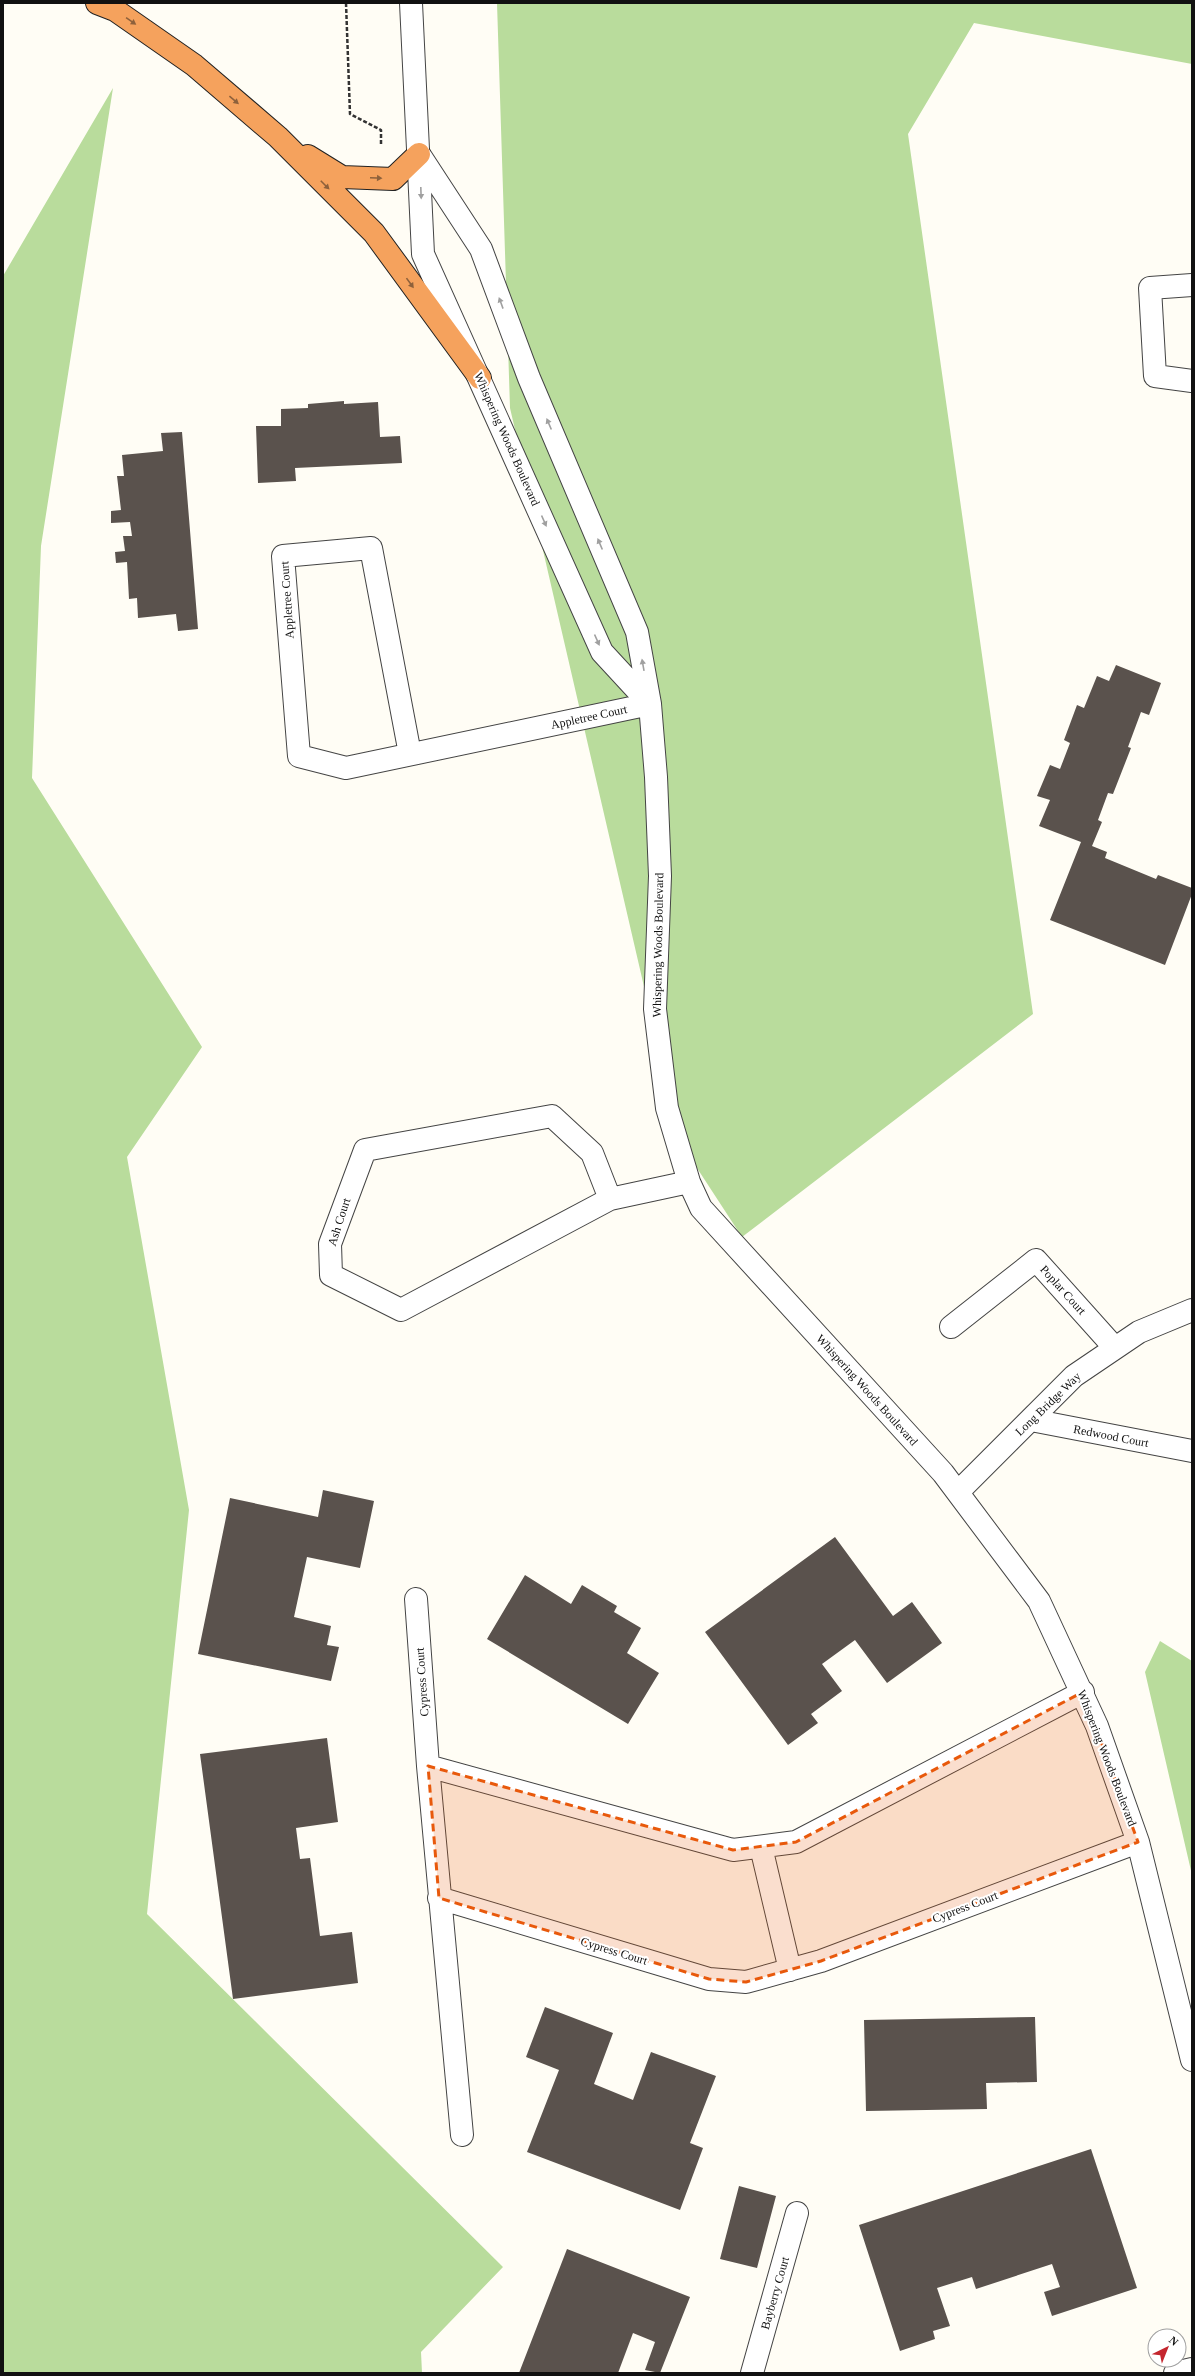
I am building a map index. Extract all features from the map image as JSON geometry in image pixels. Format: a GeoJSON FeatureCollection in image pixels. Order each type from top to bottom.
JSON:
{"type":"FeatureCollection","features":[{"type":"Feature","properties":{"kind":"highway"},"geometry":{"type":"LineString","coordinates":[[96,3],[115,10],[194,65],[278,137],[374,233],[480,378]]}},
{"type":"Feature","properties":{"kind":"highway"},"geometry":{"type":"LineString","coordinates":[[278,137],[342,177],[393,179],[419,154]]}},
{"type":"Feature","properties":{"kind":"street","name":"Whispering Woods Boulevard"},"geometry":{"type":"LineString","coordinates":[[411,3],[423,254],[602,652],[650,704]]}},
{"type":"Feature","properties":{"kind":"street","name":"Whispering Woods Boulevard"},"geometry":{"type":"LineString","coordinates":[[419,154],[481,249],[529,378],[637,632],[650,704],[656,777],[660,876],[655,1009],[667,1108],[689,1182],[701,1208],[958,1492],[1039,1601],[1083,1692],[1138,1842],[1192,2060]]}},
{"type":"Feature","properties":{"kind":"street"},"geometry":{"type":"LineString","coordinates":[[1192,285],[1150,288],[1155,376],[1192,381]]}},
{"type":"Feature","properties":{"kind":"street","name":"Appletree Court"},"geometry":{"type":"LineString","coordinates":[[410,754],[371,548],[283,556],[299,756],[346,768],[650,704]]}},
{"type":"Feature","properties":{"kind":"street","name":"Ash Court"},"geometry":{"type":"LineString","coordinates":[[610,1198],[592,1153],[552,1116],[365,1150],[330,1244],[331,1275],[401,1310],[610,1198],[689,1182]]}},
{"type":"Feature","properties":{"kind":"street","name":"Poplar Court"},"geometry":{"type":"LineString","coordinates":[[951,1327],[1036,1260],[1114,1347]]}},
{"type":"Feature","properties":{"kind":"street","name":"Long Bridge Way"},"geometry":{"type":"LineString","coordinates":[[958,1492],[1074,1376],[1114,1347],[1139,1332],[1192,1310]]}},
{"type":"Feature","properties":{"kind":"street","name":"Redwood Court"},"geometry":{"type":"LineString","coordinates":[[1030,1420],[1192,1451]]}},
{"type":"Feature","properties":{"kind":"street","name":"Cypress Court"},"geometry":{"type":"LineString","coordinates":[[416,1599],[439,1898],[462,2135]]}},
{"type":"Feature","properties":{"kind":"street"},"geometry":{"type":"LineString","coordinates":[[428,1766],[732,1850],[761,1847],[796,1842],[1083,1692]]}},
{"type":"Feature","properties":{"kind":"street","name":"Cypress Court"},"geometry":{"type":"LineString","coordinates":[[439,1898],[709,1979],[746,1982],[821,1961],[1138,1842]]}},
{"type":"Feature","properties":{"kind":"street"},"geometry":{"type":"LineString","coordinates":[[761,1847],[790,1970]]}},
{"type":"Feature","properties":{"kind":"street","name":"Bayberry Court"},"geometry":{"type":"LineString","coordinates":[[752,2373],[797,2214]]}},
{"type":"Feature","properties":{"kind":"street"},"geometry":{"type":"LineString","coordinates":[[1175,2373],[1192,2369]]}},
{"type":"Feature","properties":{"kind":"path"},"geometry":{"type":"LineString","coordinates":[[346,3],[350,114],[381,130],[381,148]]}},
{"type":"Feature","properties":{"kind":"highlighted area"},"geometry":{"type":"Polygon","coordinates":[[[1083,1692],[1138,1842],[821,1961],[746,1982],[709,1979],[439,1898],[428,1766],[733,1850],[796,1842],[1083,1692]]]}},
{"type":"Feature","properties":{"kind":"green space"},"geometry":{"type":"Polygon","coordinates":[[[497,3],[1192,3],[1192,64],[974,23],[908,134],[1033,1014],[742,1237],[680,1142],[510,408],[497,3]]]}},
{"type":"Feature","properties":{"kind":"green space"},"geometry":{"type":"Polygon","coordinates":[[[113,88],[41,546],[32,778],[202,1047],[127,1157],[189,1510],[147,1914],[503,2267],[421,2352],[422,2373],[3,2373],[3,276],[113,88]]]}},
{"type":"Feature","properties":{"kind":"green space"},"geometry":{"type":"Polygon","coordinates":[[[1160,1641],[1192,1661],[1192,1875],[1145,1672],[1160,1641]]]}},
{"type":"Feature","properties":{"kind":"building"},"geometry":{"type":"Polygon","coordinates":[[[344,401],[344,404],[378,402],[380,437],[400,436],[402,463],[295,468],[296,481],[258,483],[256,426],[281,426],[281,409],[308,408],[308,404],[344,401]]]}},
{"type":"Feature","properties":{"kind":"building"},"geometry":{"type":"Polygon","coordinates":[[[182,432],[198,629],[178,631],[176,614],[138,618],[137,598],[129,599],[127,562],[116,563],[115,552],[125,551],[123,536],[132,536],[130,522],[111,523],[111,511],[121,510],[117,476],[124,476],[122,455],[163,451],[161,433],[182,432]]]}},
{"type":"Feature","properties":{"kind":"building"},"geometry":{"type":"Polygon","coordinates":[[[1116,665],[1161,683],[1149,715],[1141,712],[1128,747],[1131,748],[1113,794],[1108,793],[1098,820],[1102,822],[1092,846],[1107,852],[1105,858],[1156,879],[1158,875],[1192,888],[1192,894],[1165,965],[1050,920],[1081,842],[1039,826],[1050,800],[1037,796],[1050,765],[1060,769],[1070,743],[1064,740],[1077,705],[1084,708],[1097,676],[1109,681],[1116,665]]]}},
{"type":"Feature","properties":{"kind":"building"},"geometry":{"type":"Polygon","coordinates":[[[323,1490],[374,1501],[360,1568],[307,1557],[294,1617],[331,1626],[327,1645],[339,1647],[331,1681],[198,1654],[230,1498],[318,1517],[323,1490]]]}},
{"type":"Feature","properties":{"kind":"building"},"geometry":{"type":"Polygon","coordinates":[[[835,1537],[893,1616],[912,1602],[942,1643],[887,1683],[855,1640],[822,1664],[842,1691],[811,1714],[818,1723],[788,1745],[705,1632],[835,1537]]]}},
{"type":"Feature","properties":{"kind":"building"},"geometry":{"type":"Polygon","coordinates":[[[525,1575],[571,1604],[582,1585],[617,1606],[614,1612],[641,1628],[627,1653],[659,1673],[628,1724],[487,1639],[525,1575]]]}},
{"type":"Feature","properties":{"kind":"building"},"geometry":{"type":"Polygon","coordinates":[[[327,1738],[338,1822],[296,1828],[300,1859],[310,1858],[320,1936],[352,1932],[358,1983],[233,1999],[200,1754],[327,1738]]]}},
{"type":"Feature","properties":{"kind":"building"},"geometry":{"type":"Polygon","coordinates":[[[545,2007],[613,2033],[594,2084],[633,2100],[651,2052],[716,2076],[690,2143],[703,2148],[680,2210],[527,2152],[559,2070],[526,2057],[545,2007]]]}},
{"type":"Feature","properties":{"kind":"building"},"geometry":{"type":"Polygon","coordinates":[[[1035,2017],[1037,2082],[986,2083],[987,2109],[866,2111],[864,2020],[1035,2017]]]}},
{"type":"Feature","properties":{"kind":"building"},"geometry":{"type":"Polygon","coordinates":[[[1091,2149],[1137,2288],[1052,2316],[1044,2292],[1060,2287],[1052,2264],[976,2289],[972,2277],[937,2288],[950,2326],[933,2331],[935,2339],[900,2351],[859,2225],[1091,2149]]]}},
{"type":"Feature","properties":{"kind":"building"},"geometry":{"type":"Polygon","coordinates":[[[739,2186],[776,2196],[757,2268],[720,2259],[739,2186]]]}},
{"type":"Feature","properties":{"kind":"building"},"geometry":{"type":"Polygon","coordinates":[[[567,2249],[690,2297],[660,2373],[645,2370],[655,2342],[633,2333],[618,2373],[519,2373],[567,2249]]]}}]}
